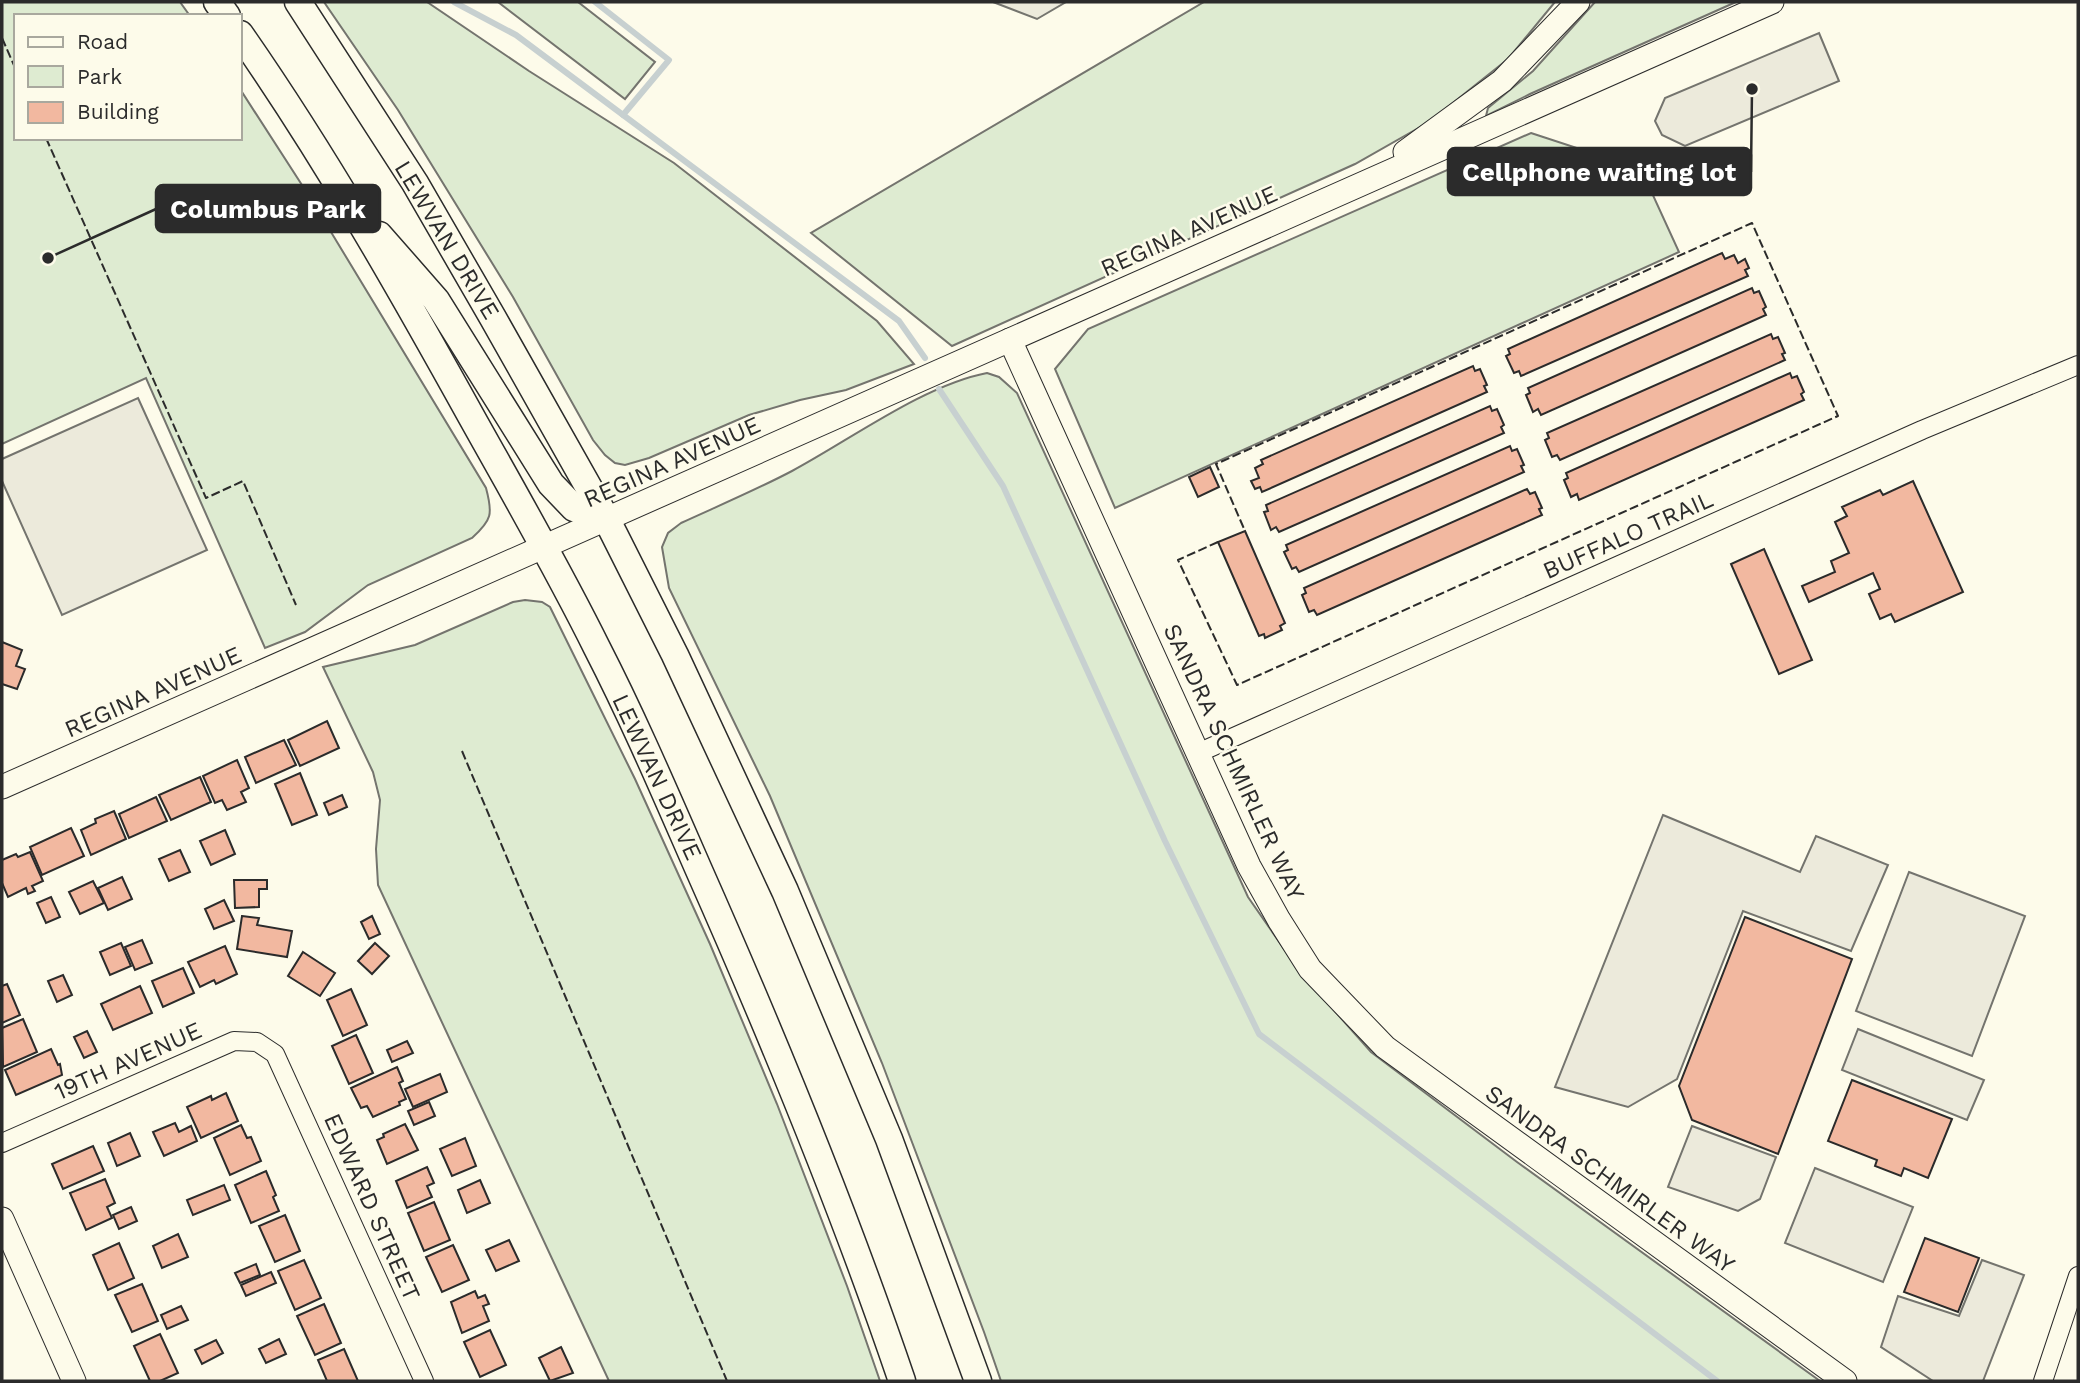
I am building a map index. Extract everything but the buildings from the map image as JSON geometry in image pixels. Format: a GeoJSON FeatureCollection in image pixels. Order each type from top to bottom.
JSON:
{"type":"FeatureCollection","features":[{"type":"Feature","properties":{"kind":"main road","name":"LEWVAN DRIVE"},"geometry":{"type":"LineString","coordinates":[[298,2],[415,183],[607,520],[675,655],[785,891],[889,1139],[978,1381]]}},
{"type":"Feature","properties":{"kind":"main road","name":"LEWVAN DRIVE"},"geometry":{"type":"LineString","coordinates":[[242,37],[349,203],[437,354],[598,649],[756,997],[823,1163],[902,1381]]}},
{"type":"Feature","properties":{"kind":"main road","name":"LEWVAN DRIVE"},"geometry":{"type":"LineString","coordinates":[[349,203],[403,260],[436,300],[551,484],[573,508],[607,520]]}},
{"type":"Feature","properties":{"kind":"street","name":"REGINA AVENUE"},"geometry":{"type":"LineString","coordinates":[[1362,182],[1502,81],[1578,2]]}},
{"type":"Feature","properties":{"kind":"street","name":"REGINA AVENUE"},"geometry":{"type":"LineString","coordinates":[[2,787],[1772,2]]}},
{"type":"Feature","properties":{"kind":"street","name":"SANDRA SCHMIRLER WAY"},"geometry":{"type":"LineString","coordinates":[[1010,340],[1249,866],[1310,969],[1385,1047],[1845,1381]]}},
{"type":"Feature","properties":{"kind":"street","name":"BUFFALO TRAIL"},"geometry":{"type":"LineString","coordinates":[[1198,752],[1922,430],[2078,365]]}},
{"type":"Feature","properties":{"kind":"street","name":"19TH AVENUE"},"geometry":{"type":"LineString","coordinates":[[2,1143],[234,1041],[257,1042],[275,1054]]}},
{"type":"Feature","properties":{"kind":"street","name":"EDWARD STREET"},"geometry":{"type":"LineString","coordinates":[[275,1054],[424,1381]]}},
{"type":"Feature","properties":{"kind":"street"},"geometry":{"type":"LineString","coordinates":[[2,1219],[74,1381]]}},
{"type":"Feature","properties":{"kind":"street"},"geometry":{"type":"LineString","coordinates":[[2043,1381],[2078,1276]]}},
{"type":"Feature","properties":{"kind":"green space"},"geometry":{"type":"Polygon","coordinates":[[[2,2],[180,2],[189,14],[14,14],[14,140],[242,140],[242,92],[311,199],[486,488],[490,510],[484,526],[472,538],[368,585],[305,632],[265,648],[146,378],[2,444],[2,2]]]}},
{"type":"Feature","properties":{"kind":"green space"},"geometry":{"type":"Polygon","coordinates":[[[324,2],[427,2],[529,71],[674,163],[877,321],[914,364],[846,390],[749,415],[649,458],[625,465],[615,463],[593,440],[513,297],[398,110],[324,2]]]}},
{"type":"Feature","properties":{"kind":"green space"},"geometry":{"type":"Polygon","coordinates":[[[498,2],[578,2],[655,62],[625,99],[498,2]]]}},
{"type":"Feature","properties":{"kind":"green space"},"geometry":{"type":"Polygon","coordinates":[[[1204,2],[1555,2],[1508,59],[1429,122],[1355,164],[952,346],[811,233],[1204,2]]]}},
{"type":"Feature","properties":{"kind":"green space"},"geometry":{"type":"Polygon","coordinates":[[[1595,2],[1736,2],[1486,116],[1488,108],[1533,71],[1595,2]]]}},
{"type":"Feature","properties":{"kind":"green space"},"geometry":{"type":"Polygon","coordinates":[[[1531,133],[1641,169],[1679,252],[1115,508],[1055,369],[1088,329],[1531,133]]]}},
{"type":"Feature","properties":{"kind":"green space"},"geometry":{"type":"Polygon","coordinates":[[[987,373],[999,377],[1017,393],[1248,897],[1300,972],[1371,1052],[1517,1162],[1820,1381],[1001,1381],[882,1063],[770,796],[669,588],[662,547],[668,533],[681,523],[792,471],[913,401],[963,379],[987,373]]]}},
{"type":"Feature","properties":{"kind":"green space"},"geometry":{"type":"Polygon","coordinates":[[[513,602],[542,602],[550,607],[635,779],[710,944],[777,1104],[847,1286],[880,1381],[609,1381],[378,885],[376,849],[380,800],[373,772],[323,667],[415,645],[513,602]]]}},
{"type":"Feature","properties":{"kind":"shaded area"},"geometry":{"type":"Polygon","coordinates":[[[993,2],[1066,2],[1037,19],[993,2]]]}},
{"type":"Feature","properties":{"kind":"shaded area"},"geometry":{"type":"Polygon","coordinates":[[[1819,33],[1839,81],[1685,146],[1662,135],[1655,121],[1665,98],[1819,33]]]}},
{"type":"Feature","properties":{"kind":"shaded area"},"geometry":{"type":"Polygon","coordinates":[[[138,398],[207,550],[62,615],[2,481],[2,459],[138,398]]]}},
{"type":"Feature","properties":{"kind":"shaded area"},"geometry":{"type":"Polygon","coordinates":[[[1663,815],[1800,872],[1816,836],[1888,865],[1851,951],[1743,911],[1677,1079],[1628,1107],[1555,1087],[1663,815]]]}},
{"type":"Feature","properties":{"kind":"shaded area"},"geometry":{"type":"Polygon","coordinates":[[[1909,872],[2025,916],[1972,1056],[1856,1011],[1909,872]]]}},
{"type":"Feature","properties":{"kind":"shaded area"},"geometry":{"type":"Polygon","coordinates":[[[1858,1029],[1984,1080],[1967,1120],[1842,1070],[1858,1029]]]}},
{"type":"Feature","properties":{"kind":"shaded area"},"geometry":{"type":"Polygon","coordinates":[[[1692,1126],[1776,1157],[1760,1199],[1738,1211],[1668,1187],[1692,1126]]]}},
{"type":"Feature","properties":{"kind":"shaded area"},"geometry":{"type":"Polygon","coordinates":[[[1815,1168],[1913,1207],[1883,1282],[1785,1243],[1815,1168]]]}},
{"type":"Feature","properties":{"kind":"shaded area"},"geometry":{"type":"Polygon","coordinates":[[[1982,1260],[2024,1275],[1983,1381],[1933,1381],[1881,1347],[1898,1296],[1959,1316],[1982,1260]]]}},
{"type":"Feature","properties":{"kind":"waterway"},"geometry":{"type":"LineString","coordinates":[[454,2],[516,35],[899,321],[925,358]]}},
{"type":"Feature","properties":{"kind":"waterway"},"geometry":{"type":"LineString","coordinates":[[595,2],[669,60],[623,115]]}},
{"type":"Feature","properties":{"kind":"waterway"},"geometry":{"type":"LineString","coordinates":[[939,389],[1003,486],[1165,841],[1259,1034],[1717,1381]]}},
{"type":"Feature","properties":{"kind":"fence"},"geometry":{"type":"LineString","coordinates":[[2,38],[14,65]]}},
{"type":"Feature","properties":{"kind":"fence"},"geometry":{"type":"LineString","coordinates":[[47,140],[206,498],[243,481],[296,605]]}},
{"type":"Feature","properties":{"kind":"fence"},"geometry":{"type":"LineString","coordinates":[[1218,542],[1178,560],[1237,685],[1838,416],[1752,223],[1216,464],[1245,531]]}},
{"type":"Feature","properties":{"kind":"fence"},"geometry":{"type":"LineString","coordinates":[[462,751],[727,1381]]}},
{"type":"Feature","properties":{"kind":"place","name":"Cellphone waiting lot"},"geometry":{"type":"Point","coordinates":[1752,89]}},
{"type":"Feature","properties":{"kind":"place","name":"Columbus Park"},"geometry":{"type":"Point","coordinates":[48,258]}}]}
